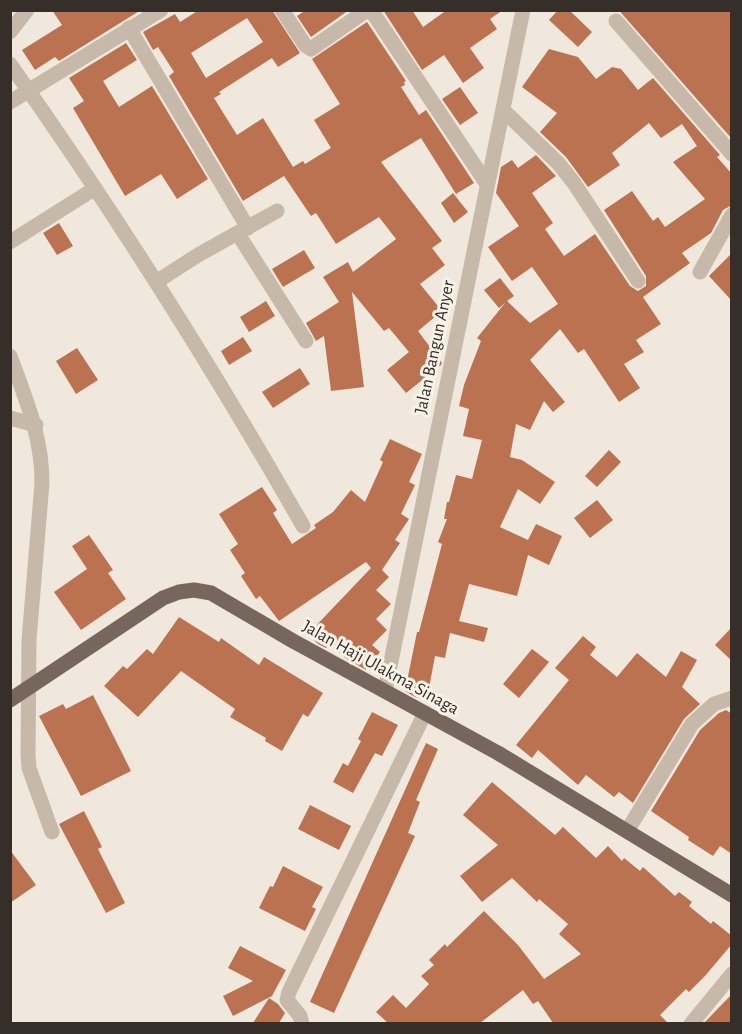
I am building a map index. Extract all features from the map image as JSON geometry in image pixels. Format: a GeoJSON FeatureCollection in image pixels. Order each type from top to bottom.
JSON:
{"type":"FeatureCollection","features":[{"type":"Feature","properties":{"kind":"main road","name":"Jalan Haji Ulakma Sinaga"},"geometry":{"type":"LineString","coordinates":[[10,700],[163,598],[179,592],[194,590],[211,593],[293,641],[498,753],[732,895]]}},
{"type":"Feature","properties":{"kind":"street"},"geometry":{"type":"LineString","coordinates":[[10,32],[27,10]]}},
{"type":"Feature","properties":{"kind":"street"},"geometry":{"type":"LineString","coordinates":[[10,102],[161,10]]}},
{"type":"Feature","properties":{"kind":"street"},"geometry":{"type":"LineString","coordinates":[[282,10],[310,49],[315,48],[369,10],[487,184]]}},
{"type":"Feature","properties":{"kind":"street","name":"Jalan Bangun Anyer"},"geometry":{"type":"LineString","coordinates":[[385,691],[523,10]]}},
{"type":"Feature","properties":{"kind":"street"},"geometry":{"type":"LineString","coordinates":[[616,21],[732,154]]}},
{"type":"Feature","properties":{"kind":"street"},"geometry":{"type":"LineString","coordinates":[[129,28],[306,340]]}},
{"type":"Feature","properties":{"kind":"street"},"geometry":{"type":"LineString","coordinates":[[10,64],[156,282],[236,408],[303,526]]}},
{"type":"Feature","properties":{"kind":"street"},"geometry":{"type":"LineString","coordinates":[[504,111],[558,163],[574,183],[638,281]]}},
{"type":"Feature","properties":{"kind":"street"},"geometry":{"type":"LineString","coordinates":[[10,242],[94,189]]}},
{"type":"Feature","properties":{"kind":"street"},"geometry":{"type":"LineString","coordinates":[[156,282],[198,255],[277,211]]}},
{"type":"Feature","properties":{"kind":"street"},"geometry":{"type":"LineString","coordinates":[[700,272],[732,215]]}},
{"type":"Feature","properties":{"kind":"street"},"geometry":{"type":"LineString","coordinates":[[10,356],[36,425],[42,460],[29,640],[27,689],[29,768],[52,832]]}},
{"type":"Feature","properties":{"kind":"street"},"geometry":{"type":"LineString","coordinates":[[10,418],[36,425]]}},
{"type":"Feature","properties":{"kind":"street"},"geometry":{"type":"LineString","coordinates":[[627,831],[692,724],[714,704],[732,698]]}},
{"type":"Feature","properties":{"kind":"street"},"geometry":{"type":"LineString","coordinates":[[302,1023],[300,1016],[287,1000],[289,992],[425,713]]}},
{"type":"Feature","properties":{"kind":"street"},"geometry":{"type":"LineString","coordinates":[[691,1023],[732,974]]}},
{"type":"Feature","properties":{"kind":"building"},"geometry":{"type":"Polygon","coordinates":[[[52,10],[141,10],[59,61],[55,57],[35,70],[22,50],[62,25],[52,10]]]}},
{"type":"Feature","properties":{"kind":"building"},"geometry":{"type":"Polygon","coordinates":[[[199,10],[272,10],[300,53],[278,67],[272,58],[219,92],[221,94],[214,98],[237,135],[263,118],[293,167],[303,161],[305,164],[331,148],[314,120],[340,104],[312,59],[367,22],[406,81],[401,87],[419,115],[426,110],[474,183],[456,194],[421,138],[381,162],[442,241],[432,248],[445,265],[420,284],[442,311],[418,331],[442,363],[406,393],[387,370],[409,352],[389,328],[384,331],[352,292],[364,387],[331,391],[324,336],[316,341],[306,323],[339,302],[323,277],[348,262],[353,272],[396,239],[379,217],[336,244],[316,213],[311,216],[284,176],[243,201],[169,76],[174,72],[158,47],[153,50],[143,32],[175,14],[180,22],[199,10]],[[247,18],[191,53],[206,78],[263,42],[247,18]]]}},
{"type":"Feature","properties":{"kind":"building"},"geometry":{"type":"Polygon","coordinates":[[[306,10],[349,10],[311,37],[297,16],[306,10]]]}},
{"type":"Feature","properties":{"kind":"building"},"geometry":{"type":"Polygon","coordinates":[[[383,10],[412,10],[423,27],[447,10],[503,10],[490,19],[497,29],[470,48],[484,68],[463,83],[444,55],[422,70],[383,10]]]}},
{"type":"Feature","properties":{"kind":"building"},"geometry":{"type":"Polygon","coordinates":[[[558,10],[569,10],[592,32],[578,47],[549,20],[558,10]]]}},
{"type":"Feature","properties":{"kind":"building"},"geometry":{"type":"Polygon","coordinates":[[[619,10],[732,10],[732,139],[623,15],[619,10]]]}},
{"type":"Feature","properties":{"kind":"building"},"geometry":{"type":"Polygon","coordinates":[[[126,43],[137,60],[103,81],[119,107],[152,86],[208,179],[177,199],[161,174],[125,196],[73,108],[84,101],[69,78],[126,43]]]}},
{"type":"Feature","properties":{"kind":"building"},"geometry":{"type":"Polygon","coordinates":[[[549,49],[578,57],[596,79],[612,67],[621,69],[638,90],[653,78],[720,155],[717,157],[732,174],[732,205],[723,210],[711,233],[682,253],[690,263],[643,297],[661,324],[636,340],[644,352],[624,364],[640,388],[619,402],[584,349],[578,353],[560,329],[530,360],[565,402],[553,412],[544,401],[530,430],[516,424],[510,457],[522,460],[555,482],[540,504],[518,489],[500,527],[528,540],[536,524],[562,536],[549,565],[528,555],[517,596],[469,584],[459,621],[488,628],[484,642],[450,633],[445,658],[435,656],[427,699],[415,697],[405,691],[417,632],[419,632],[442,544],[438,542],[447,519],[444,519],[447,502],[449,502],[456,475],[472,479],[482,440],[463,436],[469,409],[459,406],[464,385],[481,341],[477,338],[505,303],[499,308],[484,290],[500,278],[514,296],[507,301],[530,323],[558,304],[532,267],[512,281],[488,247],[519,226],[496,193],[501,167],[512,160],[518,168],[536,155],[556,176],[532,193],[553,223],[545,229],[564,256],[595,234],[630,286],[638,291],[646,286],[646,276],[604,210],[632,191],[653,221],[658,217],[665,227],[705,199],[673,162],[697,146],[682,124],[661,138],[649,123],[612,153],[620,165],[588,187],[566,157],[540,132],[557,113],[522,87],[549,49]]]}},
{"type":"Feature","properties":{"kind":"building"},"geometry":{"type":"Polygon","coordinates":[[[460,87],[478,113],[460,125],[442,99],[460,87]]]}},
{"type":"Feature","properties":{"kind":"building"},"geometry":{"type":"Polygon","coordinates":[[[453,193],[468,212],[454,223],[441,203],[453,193]]]}},
{"type":"Feature","properties":{"kind":"building"},"geometry":{"type":"Polygon","coordinates":[[[59,223],[73,246],[57,255],[43,233],[59,223]]]}},
{"type":"Feature","properties":{"kind":"building"},"geometry":{"type":"Polygon","coordinates":[[[304,250],[315,268],[283,287],[272,269],[304,250]]]}},
{"type":"Feature","properties":{"kind":"building"},"geometry":{"type":"Polygon","coordinates":[[[732,253],[732,301],[709,276],[732,253]]]}},
{"type":"Feature","properties":{"kind":"building"},"geometry":{"type":"Polygon","coordinates":[[[266,301],[275,316],[249,332],[240,317],[266,301]]]}},
{"type":"Feature","properties":{"kind":"building"},"geometry":{"type":"Polygon","coordinates":[[[243,337],[252,351],[229,365],[221,351],[243,337]]]}},
{"type":"Feature","properties":{"kind":"building"},"geometry":{"type":"Polygon","coordinates":[[[77,348],[98,380],[76,394],[56,361],[77,348]]]}},
{"type":"Feature","properties":{"kind":"building"},"geometry":{"type":"Polygon","coordinates":[[[300,368],[310,384],[273,408],[262,392],[300,368]]]}},
{"type":"Feature","properties":{"kind":"building"},"geometry":{"type":"Polygon","coordinates":[[[390,439],[422,454],[409,482],[415,485],[401,514],[409,519],[395,540],[400,543],[382,570],[389,577],[376,590],[391,604],[376,619],[387,630],[372,645],[380,652],[366,670],[329,645],[326,648],[318,644],[308,634],[371,568],[366,562],[279,621],[260,596],[256,599],[241,576],[245,573],[230,550],[238,544],[219,514],[262,487],[277,510],[273,513],[292,544],[316,528],[314,525],[333,512],[351,490],[365,502],[383,462],[380,460],[390,439]]]}},
{"type":"Feature","properties":{"kind":"building"},"geometry":{"type":"Polygon","coordinates":[[[609,450],[621,462],[597,487],[585,476],[609,450]]]}},
{"type":"Feature","properties":{"kind":"building"},"geometry":{"type":"Polygon","coordinates":[[[597,500],[613,520],[590,538],[574,518],[597,500]]]}},
{"type":"Feature","properties":{"kind":"building"},"geometry":{"type":"Polygon","coordinates":[[[89,535],[113,570],[108,573],[126,599],[81,630],[54,592],[87,569],[72,546],[89,535]]]}},
{"type":"Feature","properties":{"kind":"building"},"geometry":{"type":"Polygon","coordinates":[[[179,617],[219,642],[221,638],[259,665],[264,657],[323,693],[308,717],[303,714],[282,751],[265,741],[266,738],[230,717],[235,709],[181,671],[138,717],[104,686],[123,666],[127,669],[147,649],[153,654],[179,617]]]}},
{"type":"Feature","properties":{"kind":"building"},"geometry":{"type":"Polygon","coordinates":[[[732,627],[732,661],[715,645],[732,627]]]}},
{"type":"Feature","properties":{"kind":"building"},"geometry":{"type":"Polygon","coordinates":[[[583,636],[596,647],[590,655],[617,677],[637,653],[666,677],[681,651],[697,660],[682,687],[700,704],[684,719],[633,803],[619,792],[614,797],[586,775],[578,785],[538,750],[532,758],[516,745],[569,680],[555,668],[583,636]]]}},
{"type":"Feature","properties":{"kind":"building"},"geometry":{"type":"Polygon","coordinates":[[[532,649],[549,662],[519,698],[503,684],[532,649]]]}},
{"type":"Feature","properties":{"kind":"building"},"geometry":{"type":"Polygon","coordinates":[[[93,695],[131,771],[81,796],[39,716],[63,704],[66,709],[93,695]]]}},
{"type":"Feature","properties":{"kind":"building"},"geometry":{"type":"Polygon","coordinates":[[[726,710],[732,714],[732,854],[720,846],[713,856],[651,811],[700,730],[719,713],[726,710]]]}},
{"type":"Feature","properties":{"kind":"building"},"geometry":{"type":"Polygon","coordinates":[[[372,712],[398,725],[382,756],[375,753],[353,793],[333,782],[343,763],[348,766],[361,741],[358,739],[372,712]]]}},
{"type":"Feature","properties":{"kind":"building"},"geometry":{"type":"Polygon","coordinates":[[[426,743],[438,749],[416,800],[420,802],[408,833],[415,836],[334,1013],[310,1002],[426,743]]]}},
{"type":"Feature","properties":{"kind":"building"},"geometry":{"type":"Polygon","coordinates":[[[492,782],[555,835],[563,827],[596,858],[608,846],[622,861],[624,858],[640,871],[643,867],[675,896],[679,892],[692,902],[689,906],[711,924],[713,921],[732,936],[732,944],[705,976],[689,992],[686,989],[660,1015],[668,1023],[553,1023],[538,1001],[533,1004],[523,990],[480,1023],[388,1023],[376,1012],[393,995],[406,1008],[429,984],[421,976],[434,965],[429,960],[445,944],[447,947],[484,911],[518,945],[544,979],[581,954],[559,934],[568,924],[539,899],[537,902],[512,878],[482,902],[460,876],[498,845],[463,815],[492,782]]]}},
{"type":"Feature","properties":{"kind":"building"},"geometry":{"type":"Polygon","coordinates":[[[310,805],[351,826],[339,850],[298,829],[310,805]]]}},
{"type":"Feature","properties":{"kind":"building"},"geometry":{"type":"Polygon","coordinates":[[[84,811],[102,847],[98,849],[125,903],[106,913],[59,824],[84,811]]]}},
{"type":"Feature","properties":{"kind":"building"},"geometry":{"type":"Polygon","coordinates":[[[10,850],[36,885],[10,903],[10,850]]]}},
{"type":"Feature","properties":{"kind":"building"},"geometry":{"type":"Polygon","coordinates":[[[283,866],[323,887],[312,907],[316,909],[305,931],[259,908],[283,866]]]}},
{"type":"Feature","properties":{"kind":"building"},"geometry":{"type":"Polygon","coordinates":[[[240,946],[286,970],[272,996],[233,1016],[223,996],[253,981],[228,968],[240,946]]]}},
{"type":"Feature","properties":{"kind":"building"},"geometry":{"type":"Polygon","coordinates":[[[732,994],[732,1023],[704,1023],[732,994]]]}},
{"type":"Feature","properties":{"kind":"building"},"geometry":{"type":"Polygon","coordinates":[[[269,998],[285,1013],[279,1023],[253,1023],[269,998]]]}}]}
